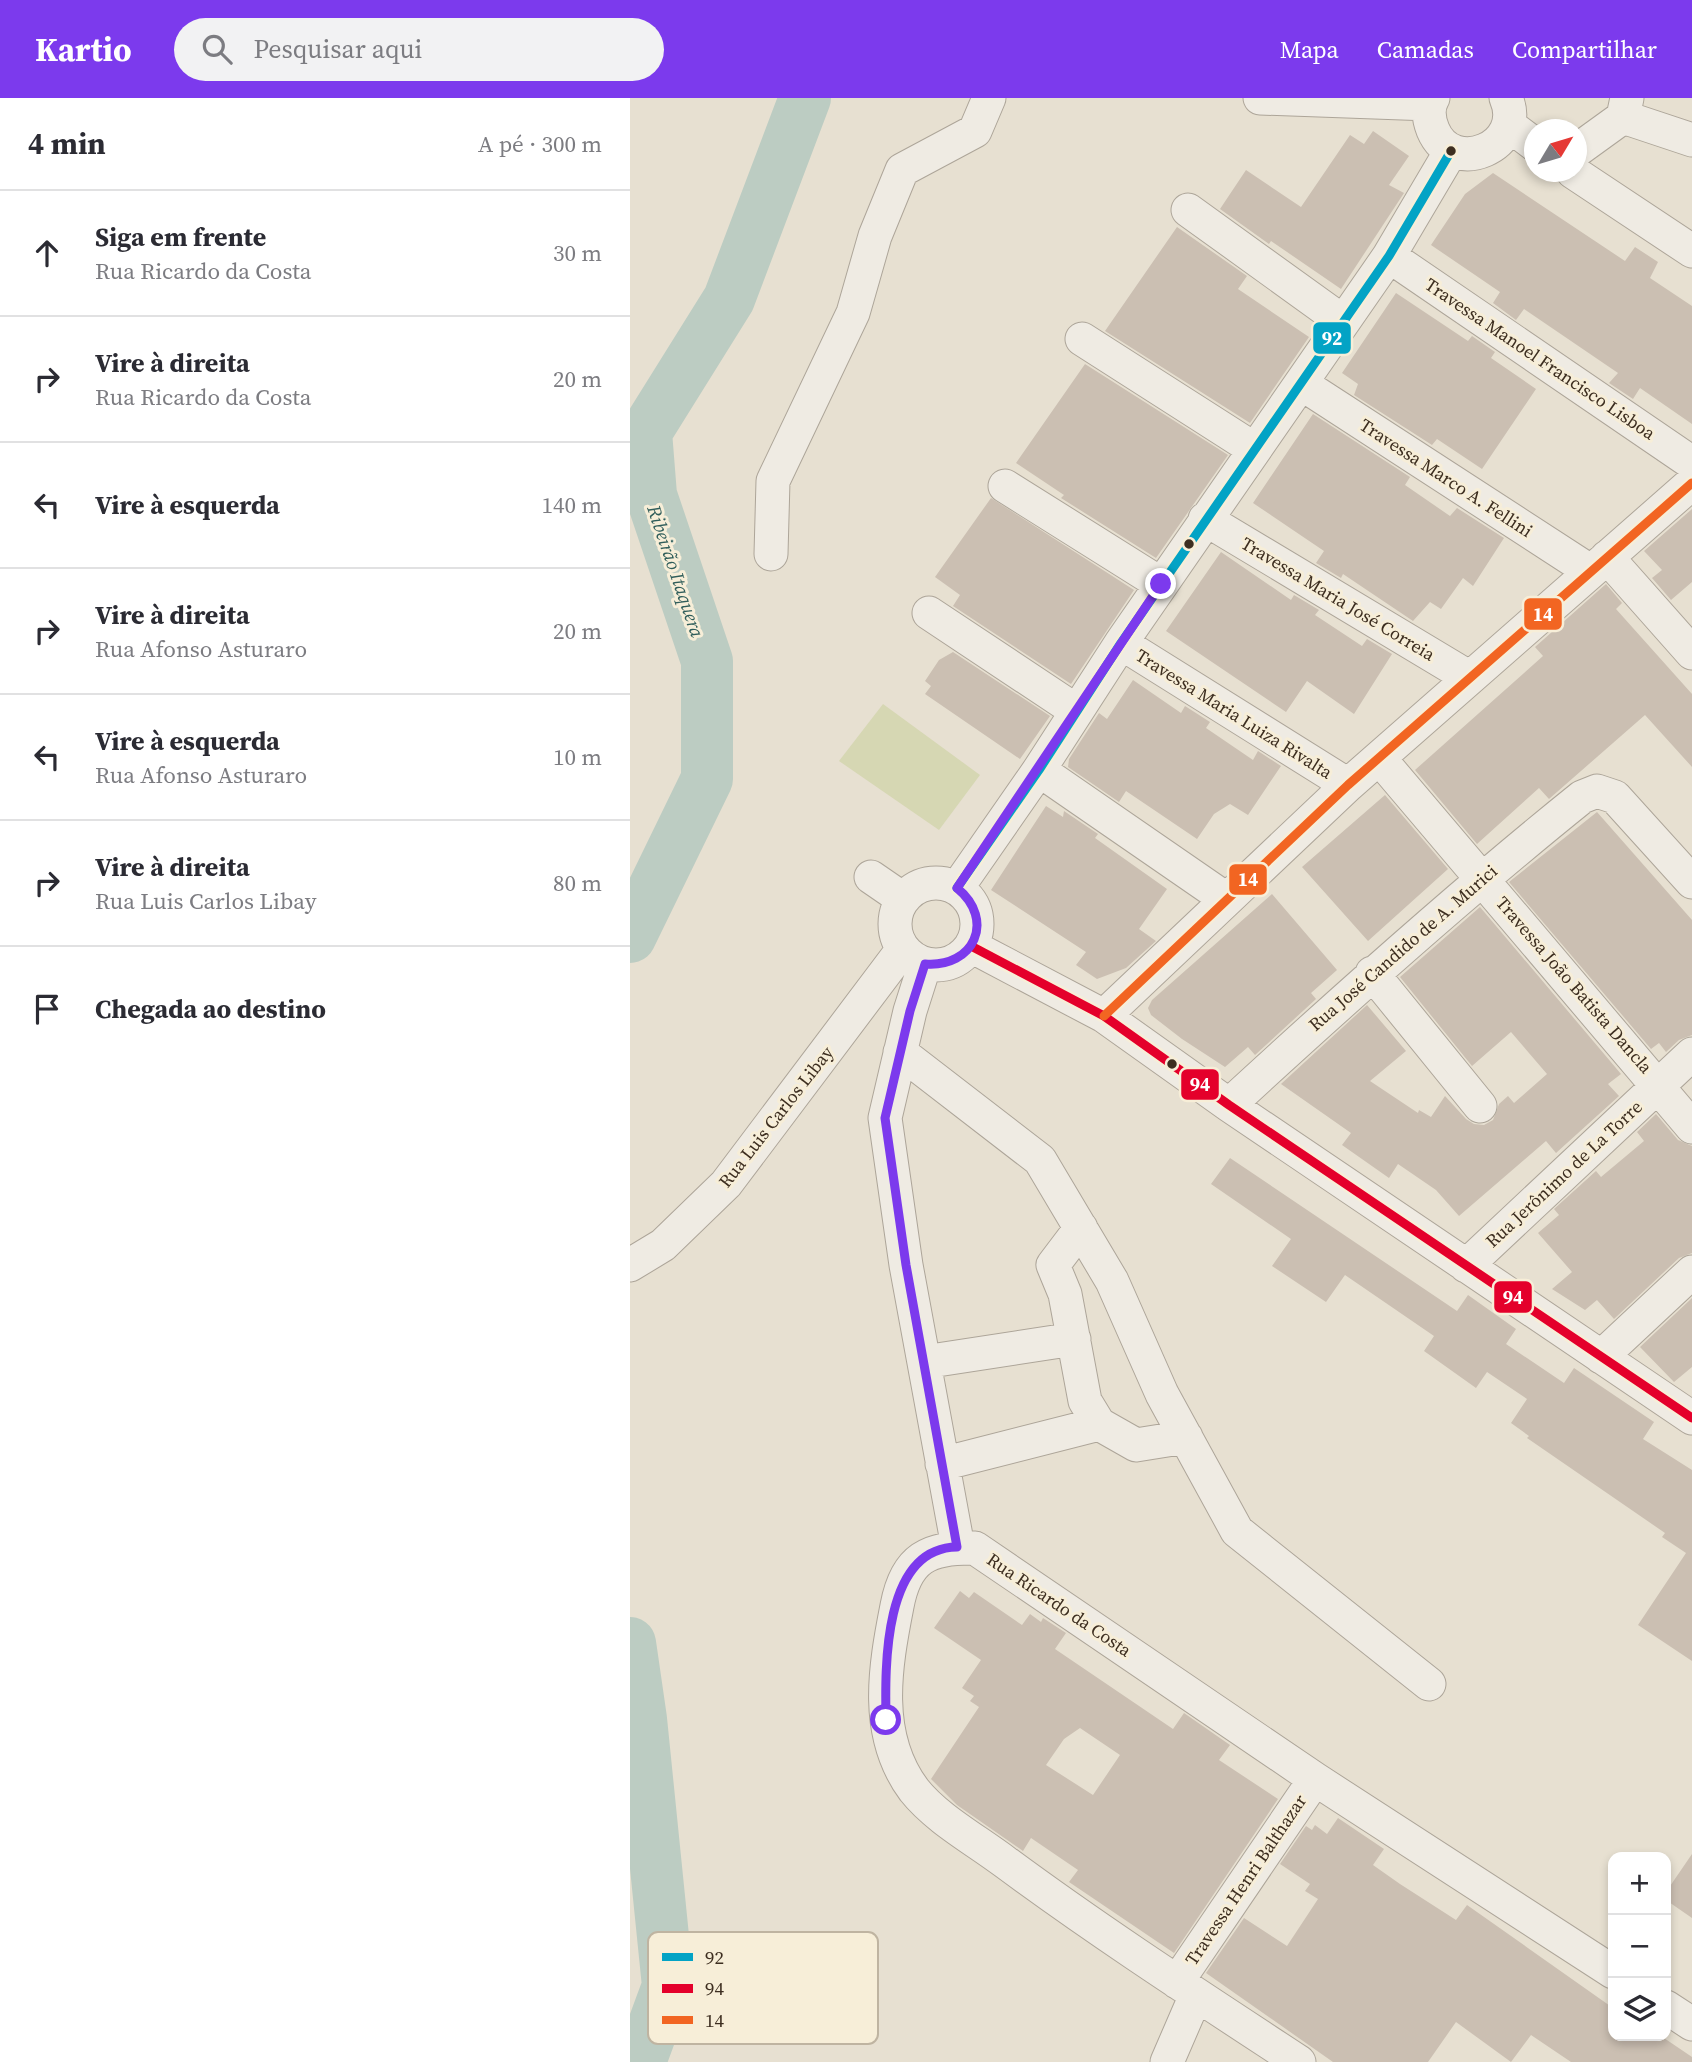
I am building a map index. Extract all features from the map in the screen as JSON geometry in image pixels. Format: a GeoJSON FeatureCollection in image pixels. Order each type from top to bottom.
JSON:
{"type":"FeatureCollection","features":[{"type":"Feature","properties":{"kind":"street"},"geometry":{"type":"LineString","coordinates":[[771,554],[773,481],[853,313],[876,236],[902,170],[975,131],[989,98]]}},
{"type":"Feature","properties":{"kind":"street"},"geometry":{"type":"LineString","coordinates":[[1260,98],[1431,101],[1429,122],[1436,139],[1451,150],[1468,155],[1486,152],[1501,141],[1517,122]]}},
{"type":"Feature","properties":{"kind":"street"},"geometry":{"type":"LineString","coordinates":[[1587,142],[1625,107],[1692,140]]}},
{"type":"Feature","properties":{"kind":"street"},"geometry":{"type":"LineString","coordinates":[[957,888],[1039,770],[1075,710],[1205,519],[1389,256],[1451,150]]}},
{"type":"Feature","properties":{"kind":"street"},"geometry":{"type":"LineString","coordinates":[[1587,181],[1692,251]]}},
{"type":"Feature","properties":{"kind":"street"},"geometry":{"type":"LineString","coordinates":[[1188,210],[1342,321]]}},
{"type":"Feature","properties":{"kind":"street","name":"Travessa Manoel Francisco Lisboa"},"geometry":{"type":"LineString","coordinates":[[1389,256],[1692,463]]}},
{"type":"Feature","properties":{"kind":"street"},"geometry":{"type":"LineString","coordinates":[[1082,339],[1254,449]]}},
{"type":"Feature","properties":{"kind":"street","name":"Travessa Marco A. Fellini"},"geometry":{"type":"LineString","coordinates":[[1302,384],[1598,564],[1692,653]]}},
{"type":"Feature","properties":{"kind":"street"},"geometry":{"type":"LineString","coordinates":[[1104,1017],[1348,785],[1692,483]]}},
{"type":"Feature","properties":{"kind":"street"},"geometry":{"type":"LineString","coordinates":[[1004,486],[1161,584]]}},
{"type":"Feature","properties":{"kind":"street","name":"Travessa Maria José Correia"},"geometry":{"type":"LineString","coordinates":[[1205,519],[1470,678]]}},
{"type":"Feature","properties":{"kind":"street"},"geometry":{"type":"LineString","coordinates":[[929,612],[1075,710]]}},
{"type":"Feature","properties":{"kind":"street","name":"Travessa Maria Luiza Rivalta"},"geometry":{"type":"LineString","coordinates":[[1121,643],[1348,785]]}},
{"type":"Feature","properties":{"kind":"street","name":"Travessa João Batista Dancla"},"geometry":{"type":"LineString","coordinates":[[1380,759],[1692,1126]]}},
{"type":"Feature","properties":{"kind":"street"},"geometry":{"type":"LineString","coordinates":[[1039,770],[1226,899]]}},
{"type":"Feature","properties":{"kind":"street","name":"Rua José Candido de A. Murici"},"geometry":{"type":"LineString","coordinates":[[1229,1105],[1372,973],[1482,878],[1582,797],[1597,791],[1615,797],[1692,882]]}},
{"type":"Feature","properties":{"kind":"street"},"geometry":{"type":"LineString","coordinates":[[871,877],[903,899]]}},
{"type":"Feature","properties":{"kind":"street"},"geometry":{"type":"LineString","coordinates":[[914,956],[951,962],[971,946],[976,933],[974,908],[957,888],[943,883],[928,883],[903,899],[895,924],[914,956],[900,1052],[885,1118],[957,1547],[943,1548],[923,1556],[901,1584],[885,1668],[886,1720],[898,1756],[914,1790],[939,1813],[1079,1917],[1299,2062]]}},
{"type":"Feature","properties":{"kind":"street"},"geometry":{"type":"LineString","coordinates":[[971,946],[1104,1017],[1229,1105],[1692,1418]]}},
{"type":"Feature","properties":{"kind":"street","name":"Rua Luis Carlos Libay"},"geometry":{"type":"LineString","coordinates":[[630,1265],[663,1245],[726,1184],[914,956]]}},
{"type":"Feature","properties":{"kind":"street"},"geometry":{"type":"LineString","coordinates":[[1372,973],[1480,1106]]}},
{"type":"Feature","properties":{"kind":"street"},"geometry":{"type":"LineString","coordinates":[[900,1052],[1040,1160],[1112,1281],[1162,1394],[1237,1531],[1429,1684]]}},
{"type":"Feature","properties":{"kind":"street","name":"Rua Jerônimo de La Torre"},"geometry":{"type":"LineString","coordinates":[[1466,1266],[1692,1054]]}},
{"type":"Feature","properties":{"kind":"street"},"geometry":{"type":"LineString","coordinates":[[1081,1228],[1053,1265],[1065,1294],[1085,1401],[1099,1424],[1136,1445],[1186,1437]]}},
{"type":"Feature","properties":{"kind":"street"},"geometry":{"type":"LineString","coordinates":[[1601,1357],[1692,1272]]}},
{"type":"Feature","properties":{"kind":"street"},"geometry":{"type":"LineString","coordinates":[[924,1362],[1074,1339]]}},
{"type":"Feature","properties":{"kind":"street"},"geometry":{"type":"LineString","coordinates":[[942,1464],[1099,1424]]}},
{"type":"Feature","properties":{"kind":"street","name":"Rua Ricardo da Costa"},"geometry":{"type":"LineString","coordinates":[[957,1547],[975,1548],[1315,1779],[1608,1969]]}},
{"type":"Feature","properties":{"kind":"street","name":"Travessa Henri Balthazar"},"geometry":{"type":"LineString","coordinates":[[1167,2062],[1186,1988],[1315,1779]]}},
{"type":"Feature","properties":{"kind":"street"},"geometry":{"type":"LineString","coordinates":[[1671,2010],[1692,2024]]}},
{"type":"Feature","properties":{"kind":"green space"},"geometry":{"type":"Polygon","coordinates":[[[883,704],[980,775],[939,830],[839,761],[883,704]]]}},
{"type":"Feature","properties":{"kind":"building"},"geometry":{"type":"Polygon","coordinates":[[[1373,131],[1409,156],[1389,185],[1404,193],[1341,289],[1271,241],[1269,244],[1220,209],[1246,170],[1301,207],[1350,135],[1364,144],[1373,131]]]}},
{"type":"Feature","properties":{"kind":"building"},"geometry":{"type":"Polygon","coordinates":[[[1493,173],[1625,261],[1635,247],[1658,262],[1650,278],[1692,306],[1692,424],[1640,388],[1633,399],[1609,383],[1618,373],[1524,309],[1516,320],[1493,303],[1500,292],[1431,245],[1465,194],[1493,173]]]}},
{"type":"Feature","properties":{"kind":"building"},"geometry":{"type":"Polygon","coordinates":[[[1177,227],[1247,276],[1238,289],[1309,337],[1250,423],[1105,331],[1177,227]]]}},
{"type":"Feature","properties":{"kind":"building"},"geometry":{"type":"Polygon","coordinates":[[[1396,293],[1468,341],[1472,336],[1495,352],[1491,358],[1536,389],[1482,469],[1437,439],[1432,445],[1354,395],[1358,384],[1342,373],[1396,293]]]}},
{"type":"Feature","properties":{"kind":"building"},"geometry":{"type":"Polygon","coordinates":[[[1085,364],[1228,455],[1156,558],[1061,498],[1064,495],[1016,463],[1085,364]]]}},
{"type":"Feature","properties":{"kind":"building"},"geometry":{"type":"Polygon","coordinates":[[[1313,414],[1410,477],[1405,485],[1450,516],[1457,508],[1504,538],[1473,586],[1463,578],[1441,609],[1430,602],[1413,621],[1343,574],[1341,578],[1316,563],[1324,551],[1253,503],[1313,414]]]}},
{"type":"Feature","properties":{"kind":"building"},"geometry":{"type":"Polygon","coordinates":[[[991,498],[1134,590],[1071,684],[953,606],[960,595],[935,577],[991,498]]]}},
{"type":"Feature","properties":{"kind":"building"},"geometry":{"type":"Polygon","coordinates":[[[1692,509],[1692,582],[1671,600],[1652,578],[1662,570],[1644,551],[1692,509]]]}},
{"type":"Feature","properties":{"kind":"building"},"geometry":{"type":"Polygon","coordinates":[[[1221,552],[1291,600],[1294,595],[1319,610],[1315,615],[1362,646],[1367,639],[1392,654],[1354,714],[1307,681],[1286,712],[1166,631],[1221,552]]]}},
{"type":"Feature","properties":{"kind":"building"},"geometry":{"type":"Polygon","coordinates":[[[1606,584],[1622,603],[1616,609],[1692,694],[1692,767],[1645,715],[1549,799],[1539,788],[1477,844],[1415,770],[1543,656],[1535,647],[1606,584]]]}},
{"type":"Feature","properties":{"kind":"building"},"geometry":{"type":"Polygon","coordinates":[[[953,652],[1050,716],[1020,759],[925,694],[931,686],[925,681],[939,660],[953,652]]]}},
{"type":"Feature","properties":{"kind":"building"},"geometry":{"type":"Polygon","coordinates":[[[1133,680],[1181,713],[1185,706],[1210,722],[1206,728],[1253,760],[1258,751],[1281,766],[1248,815],[1230,804],[1214,814],[1197,839],[1126,791],[1119,802],[1068,767],[1069,759],[1099,713],[1107,719],[1133,680]]]}},
{"type":"Feature","properties":{"kind":"building"},"geometry":{"type":"Polygon","coordinates":[[[1385,795],[1448,869],[1368,941],[1302,867],[1385,795]]]}},
{"type":"Feature","properties":{"kind":"building"},"geometry":{"type":"Polygon","coordinates":[[[1046,806],[1063,817],[1064,811],[1098,834],[1095,838],[1167,889],[1139,929],[1156,941],[1126,968],[1097,979],[1076,965],[1086,952],[991,890],[1046,806]]]}},
{"type":"Feature","properties":{"kind":"building"},"geometry":{"type":"Polygon","coordinates":[[[1597,812],[1692,920],[1692,1035],[1679,1040],[1666,1052],[1659,1043],[1651,1049],[1509,882],[1597,812]]]}},
{"type":"Feature","properties":{"kind":"building"},"geometry":{"type":"Polygon","coordinates":[[[1272,894],[1337,970],[1311,993],[1316,999],[1255,1055],[1248,1047],[1225,1067],[1182,1039],[1151,1015],[1148,1008],[1152,1000],[1272,894]]]}},
{"type":"Feature","properties":{"kind":"building"},"geometry":{"type":"Polygon","coordinates":[[[1480,907],[1621,1074],[1608,1084],[1619,1096],[1556,1153],[1546,1141],[1459,1216],[1436,1190],[1398,1164],[1389,1178],[1342,1145],[1351,1133],[1281,1084],[1367,1005],[1406,1051],[1370,1081],[1418,1113],[1419,1110],[1431,1117],[1445,1096],[1466,1119],[1474,1124],[1484,1125],[1493,1120],[1499,1104],[1508,1096],[1514,1103],[1547,1074],[1511,1032],[1472,1066],[1400,977],[1480,907]]]}},
{"type":"Feature","properties":{"kind":"building"},"geometry":{"type":"Polygon","coordinates":[[[1656,1114],[1678,1140],[1692,1146],[1692,1253],[1679,1258],[1614,1319],[1597,1300],[1585,1310],[1552,1289],[1572,1272],[1538,1233],[1559,1215],[1554,1209],[1596,1171],[1601,1177],[1644,1141],[1637,1132],[1656,1114]]]}},
{"type":"Feature","properties":{"kind":"building"},"geometry":{"type":"Polygon","coordinates":[[[1230,1158],[1457,1311],[1468,1295],[1516,1329],[1506,1344],[1564,1383],[1574,1368],[1654,1422],[1643,1439],[1692,1470],[1692,1661],[1638,1625],[1686,1553],[1662,1537],[1665,1533],[1527,1438],[1529,1436],[1511,1423],[1527,1399],[1487,1372],[1476,1388],[1424,1351],[1434,1336],[1345,1275],[1326,1302],[1272,1266],[1291,1239],[1211,1184],[1230,1158]]]}},
{"type":"Feature","properties":{"kind":"building"},"geometry":{"type":"Polygon","coordinates":[[[1692,1298],[1692,1367],[1674,1382],[1640,1347],[1692,1298]]]}},
{"type":"Feature","properties":{"kind":"building"},"geometry":{"type":"Polygon","coordinates":[[[960,1591],[969,1598],[974,1592],[1022,1625],[1030,1614],[1041,1622],[1043,1618],[1066,1633],[1055,1649],[1173,1729],[1184,1713],[1230,1745],[1219,1760],[1278,1799],[1174,1953],[1069,1882],[1078,1870],[1031,1838],[1023,1851],[957,1805],[931,1779],[979,1707],[970,1701],[974,1696],[962,1688],[981,1660],[934,1628],[960,1591]],[[1080,1728],[1064,1739],[1046,1765],[1093,1795],[1120,1755],[1080,1728]]]}},
{"type":"Feature","properties":{"kind":"building"},"geometry":{"type":"Polygon","coordinates":[[[1338,1818],[1384,1849],[1373,1865],[1400,1884],[1456,1920],[1467,1905],[1608,2004],[1608,2041],[1668,2041],[1692,2057],[1692,2062],[1571,2062],[1531,2035],[1511,2062],[1456,2022],[1428,2062],[1333,2062],[1206,1973],[1244,1918],[1287,1946],[1318,1899],[1305,1891],[1310,1884],[1280,1864],[1306,1826],[1312,1830],[1315,1825],[1327,1834],[1338,1818]]]}},
{"type":"Feature","properties":{"kind":"building"},"geometry":{"type":"Polygon","coordinates":[[[1692,1854],[1692,1918],[1671,1903],[1671,1885],[1692,1854]]]}},
{"type":"Feature","properties":{"kind":"waterway","name":"Ribeirão Itaquera"},"geometry":{"type":"LineString","coordinates":[[630,937],[707,779],[707,661],[651,495],[646,432],[729,299],[805,98]]}},
{"type":"Feature","properties":{"kind":"waterway","name":"Ribeirão Itaquera"},"geometry":{"type":"LineString","coordinates":[[630,1643],[641,1719],[663,1932]]}},
{"type":"Feature","properties":{"kind":"waterway","name":"Ribeirão Itaquera"},"geometry":{"type":"LineString","coordinates":[[640,2062],[648,2040]]}},
{"type":"Feature","properties":{"kind":"transit line","name":"92"},"geometry":{"type":"LineString","coordinates":[[957,888],[1039,770],[1121,643],[1389,256],[1451,151]]}},
{"type":"Feature","properties":{"kind":"transit line","name":"14"},"geometry":{"type":"LineString","coordinates":[[1104,1016],[1348,785],[1692,483]]}},
{"type":"Feature","properties":{"kind":"transit line","name":"94"},"geometry":{"type":"LineString","coordinates":[[971,946],[1104,1016],[1229,1105],[1692,1418]]}},
{"type":"Feature","properties":{"kind":"route"},"geometry":{"type":"LineString","coordinates":[[886,1720],[885,1668],[901,1584],[923,1556],[943,1548],[957,1547],[906,1265],[885,1118],[910,1011],[925,964],[938,965],[962,956],[971,946],[976,933],[974,908],[967,896],[957,888],[1039,770],[1075,710],[1161,584]]}}]}
